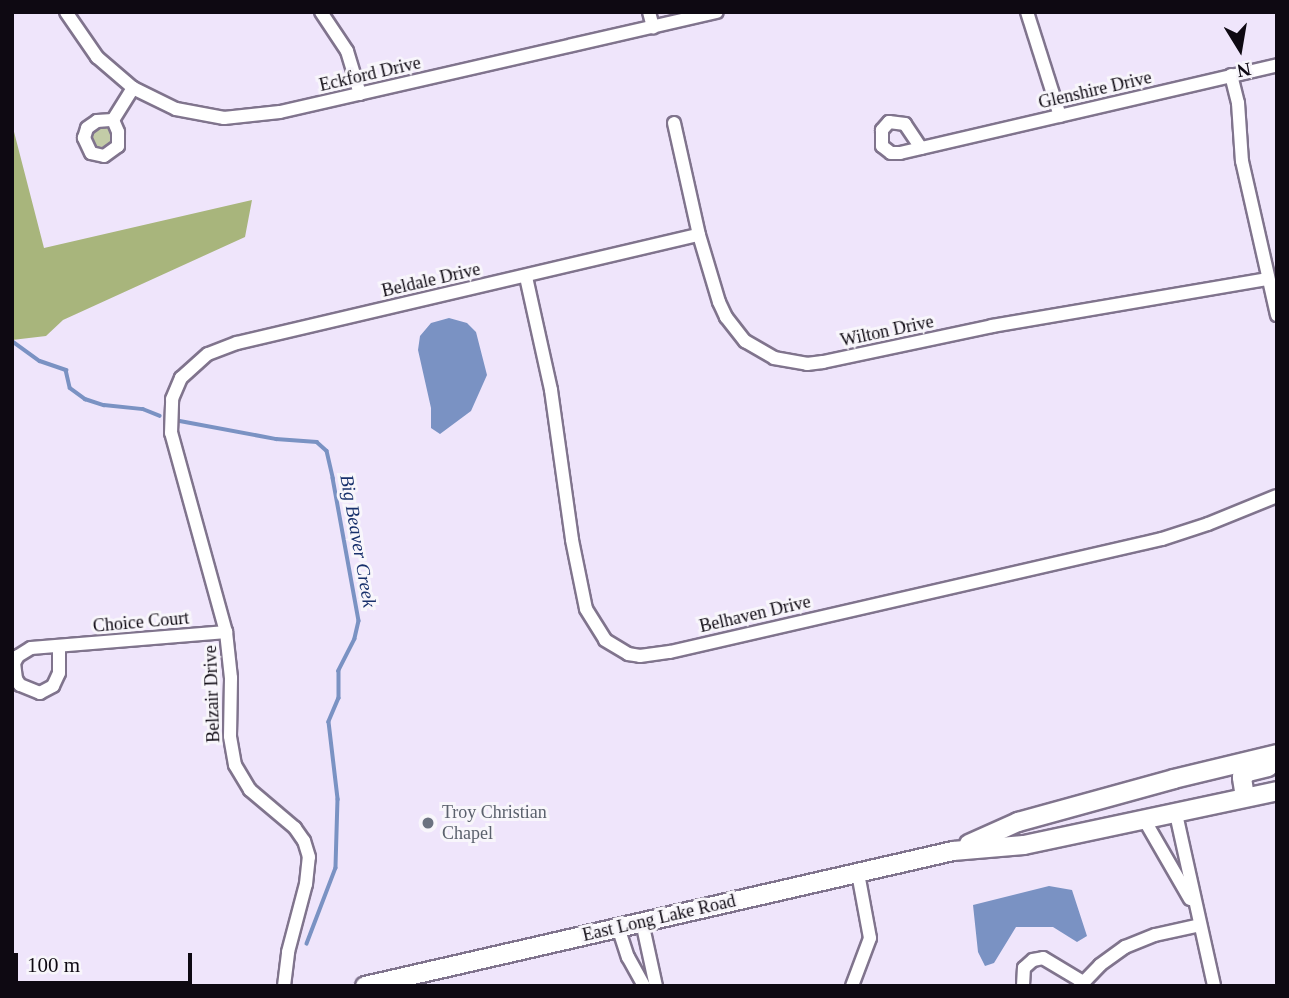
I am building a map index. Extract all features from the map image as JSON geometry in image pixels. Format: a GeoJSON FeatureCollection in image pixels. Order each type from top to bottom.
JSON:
{"type":"FeatureCollection","features":[{"type":"Feature","properties":{"kind":"main road","name":"East Long Lake Road"},"geometry":{"type":"LineString","coordinates":[[953,851],[1018,822],[1277,754]]}},
{"type":"Feature","properties":{"kind":"main road"},"geometry":{"type":"LineString","coordinates":[[1245,797],[1242,777],[1248,772],[1277,765]]}},
{"type":"Feature","properties":{"kind":"main road"},"geometry":{"type":"LineString","coordinates":[[1094,831],[1088,823],[1090,812],[1173,789],[1183,783],[1185,776]]}},
{"type":"Feature","properties":{"kind":"main road","name":"East Long Lake Road"},"geometry":{"type":"LineString","coordinates":[[365,986],[953,851],[1024,845],[1277,791]]}},
{"type":"Feature","properties":{"kind":"street","name":"Eckford Drive"},"geometry":{"type":"LineString","coordinates":[[66,12],[97,57],[133,88],[176,109],[224,118],[260,116],[717,12]]}},
{"type":"Feature","properties":{"kind":"street"},"geometry":{"type":"LineString","coordinates":[[321,12],[347,51],[360,94]]}},
{"type":"Feature","properties":{"kind":"street"},"geometry":{"type":"LineString","coordinates":[[649,12],[653,27]]}},
{"type":"Feature","properties":{"kind":"street"},"geometry":{"type":"LineString","coordinates":[[1027,12],[1060,116]]}},
{"type":"Feature","properties":{"kind":"street","name":"Glenshire Drive"},"geometry":{"type":"LineString","coordinates":[[921,148],[1277,65]]}},
{"type":"Feature","properties":{"kind":"street"},"geometry":{"type":"LineString","coordinates":[[1231,75],[1238,103],[1242,161],[1277,315]]}},
{"type":"Feature","properties":{"kind":"street"},"geometry":{"type":"LineString","coordinates":[[113,120],[133,88]]}},
{"type":"Feature","properties":{"kind":"street","name":"Wilton Drive"},"geometry":{"type":"LineString","coordinates":[[674,123],[699,235],[719,302],[736,332],[745,341],[774,358],[807,364],[992,326],[1268,279]]}},
{"type":"Feature","properties":{"kind":"street","name":"Beldale Drive"},"geometry":{"type":"LineString","coordinates":[[181,378],[208,354],[237,343],[699,235]]}},
{"type":"Feature","properties":{"kind":"street","name":"Belhaven Drive"},"geometry":{"type":"LineString","coordinates":[[526,277],[553,398],[572,540],[586,609],[593,626],[605,640],[628,654],[640,656],[670,652],[1162,539],[1277,496]]}},
{"type":"Feature","properties":{"kind":"street","name":"Belzair Drive"},"geometry":{"type":"LineString","coordinates":[[181,378],[172,400],[170,433],[226,632],[230,662],[230,736],[235,765],[250,790],[288,820],[300,835],[309,857],[306,884],[288,952],[284,986]]}},
{"type":"Feature","properties":{"kind":"street","name":"Choice Court"},"geometry":{"type":"LineString","coordinates":[[59,647],[226,632]]}},
{"type":"Feature","properties":{"kind":"street"},"geometry":{"type":"LineString","coordinates":[[1176,814],[1214,986]]}},
{"type":"Feature","properties":{"kind":"street"},"geometry":{"type":"LineString","coordinates":[[1144,821],[1198,918]]}},
{"type":"Feature","properties":{"kind":"street"},"geometry":{"type":"LineString","coordinates":[[852,986],[870,938],[858,873]]}},
{"type":"Feature","properties":{"kind":"street"},"geometry":{"type":"LineString","coordinates":[[1023,986],[1022,974],[1027,963],[1042,958],[1081,984],[1100,965],[1125,947],[1198,918]]}},
{"type":"Feature","properties":{"kind":"street"},"geometry":{"type":"LineString","coordinates":[[642,922],[656,986]]}},
{"type":"Feature","properties":{"kind":"street"},"geometry":{"type":"LineString","coordinates":[[618,928],[628,957],[644,986]]}},
{"type":"Feature","properties":{"kind":"green space"},"geometry":{"type":"Polygon","coordinates":[[[12,124],[44,248],[252,200],[245,237],[63,320],[46,336],[12,340],[12,124]]]}},
{"type":"Feature","properties":{"kind":"green space"},"geometry":{"type":"Polygon","coordinates":[[[98,127],[106,127],[113,134],[113,142],[106,149],[98,149],[91,142],[91,134],[98,127]]]}},
{"type":"Feature","properties":{"kind":"water"},"geometry":{"type":"Polygon","coordinates":[[[449,318],[467,323],[476,332],[487,375],[471,411],[440,434],[431,428],[431,408],[418,350],[420,336],[431,323],[449,318]]]}},
{"type":"Feature","properties":{"kind":"water"},"geometry":{"type":"Polygon","coordinates":[[[1049,886],[1072,890],[1087,936],[1077,942],[1053,927],[1016,927],[994,963],[985,966],[978,952],[973,905],[1049,886]]]}},
{"type":"Feature","properties":{"kind":"waterway","name":"Big Beaver Creek"},"geometry":{"type":"LineString","coordinates":[[12,341],[40,361],[66,370],[70,388],[85,399],[104,405],[143,409],[160,416]]}},
{"type":"Feature","properties":{"kind":"waterway","name":"Big Beaver Creek"},"geometry":{"type":"LineString","coordinates":[[180,421],[276,439],[317,442],[327,451],[359,621],[355,639],[339,671],[339,698],[329,722],[338,799],[336,868],[307,944]]}},
{"type":"Feature","properties":{"kind":"place","name":"Troy Christian Chapel"},"geometry":{"type":"Point","coordinates":[428,823]}}]}
